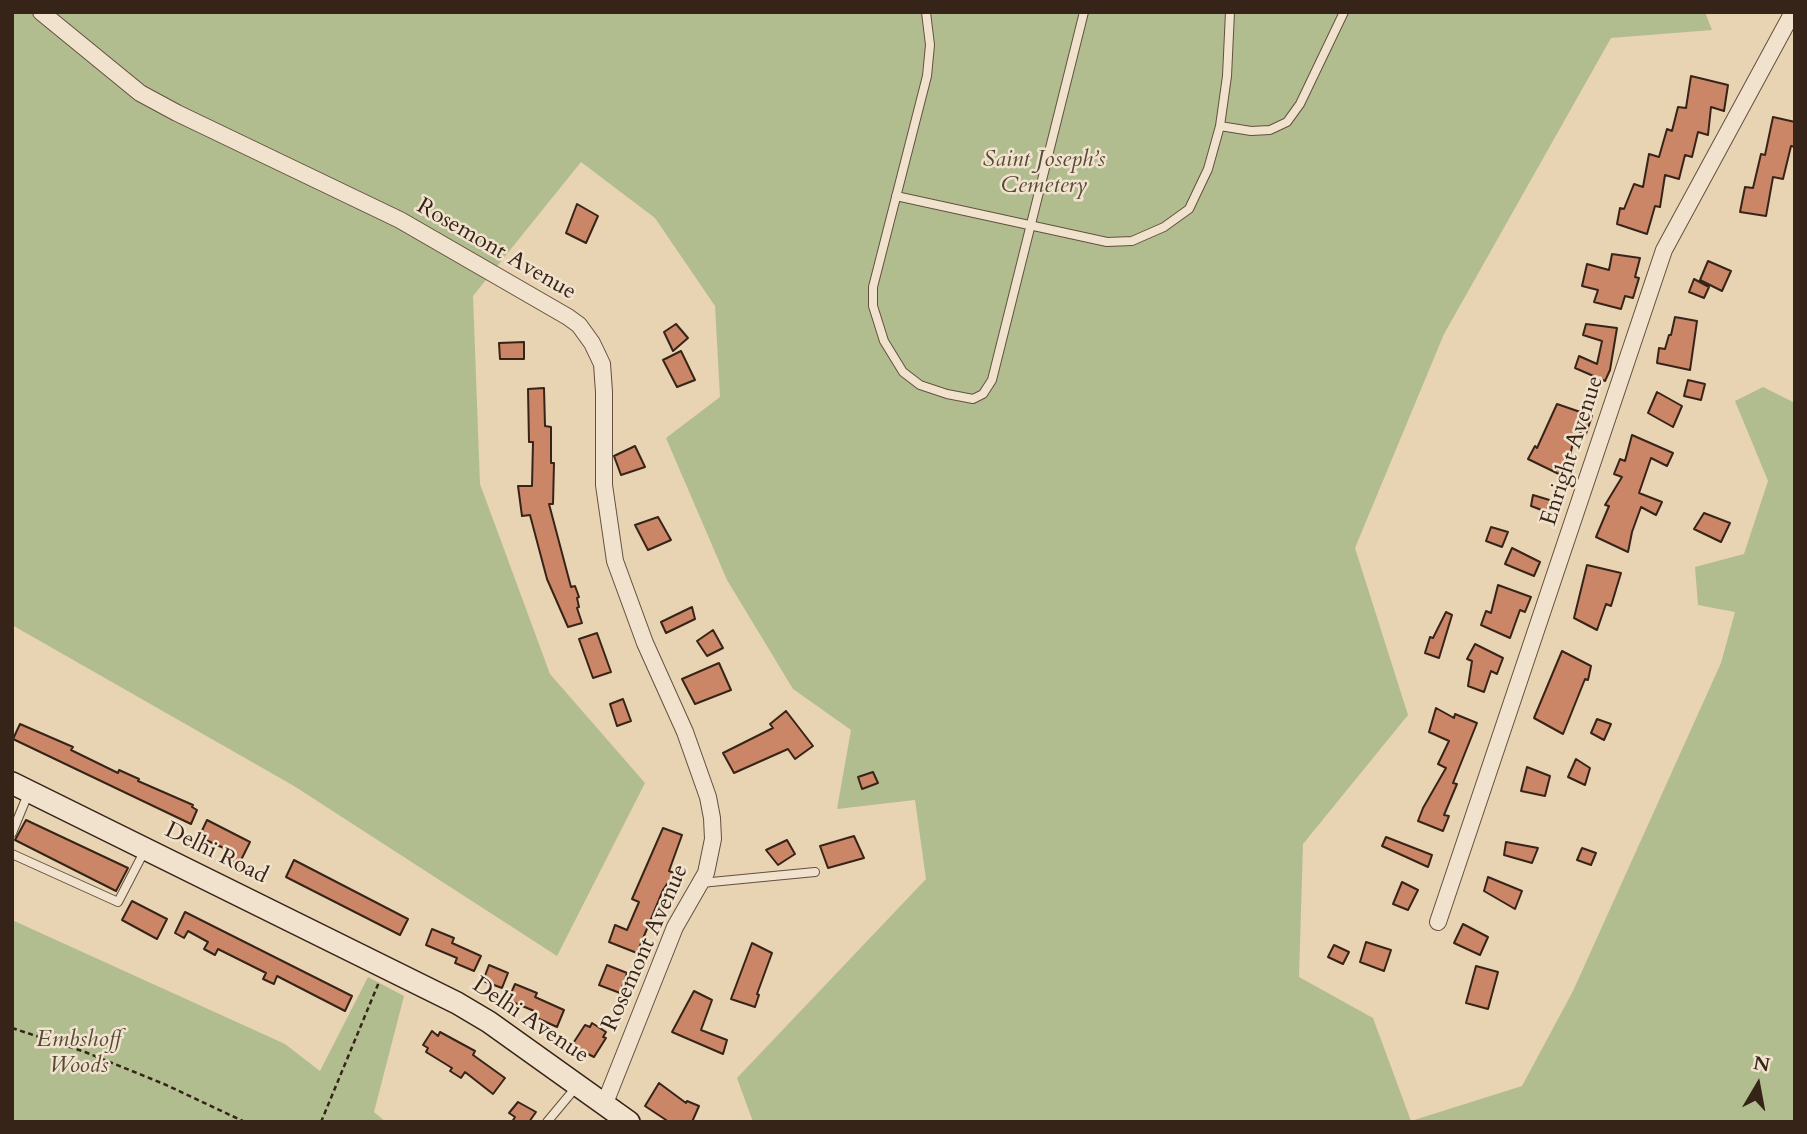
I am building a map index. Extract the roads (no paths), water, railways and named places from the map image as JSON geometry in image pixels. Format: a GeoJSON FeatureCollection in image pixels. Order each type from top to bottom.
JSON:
{"type":"FeatureCollection","features":[{"type":"Feature","properties":{"kind":"street","name":"Rosemont Avenue"},"geometry":{"type":"LineString","coordinates":[[41,12],[140,93],[400,220],[568,317],[579,326],[592,344],[602,364],[604,485],[615,561],[645,643],[685,732],[708,797],[713,839],[706,873],[675,927],[605,1103]]}},
{"type":"Feature","properties":{"kind":"street","name":"Enright Avenue"},"geometry":{"type":"LineString","coordinates":[[1438,922],[1664,250],[1793,12]]}},
{"type":"Feature","properties":{"kind":"street","name":"Delhi Road"},"geometry":{"type":"LineString","coordinates":[[21,787],[391,968]]}},
{"type":"Feature","properties":{"kind":"street","name":"Delhi Avenue"},"geometry":{"type":"LineString","coordinates":[[391,968],[489,1023],[629,1122]]}},
{"type":"Feature","properties":{"kind":"lane"},"geometry":{"type":"LineString","coordinates":[[926,12],[930,45],[927,76],[873,287],[873,306],[884,341],[904,372],[920,385],[947,394],[972,398],[984,394],[992,380],[1084,12]]}},
{"type":"Feature","properties":{"kind":"lane"},"geometry":{"type":"LineString","coordinates":[[896,196],[1107,242],[1132,241],[1164,227],[1189,209],[1208,169],[1220,126],[1227,76],[1230,12]]}},
{"type":"Feature","properties":{"kind":"lane"},"geometry":{"type":"LineString","coordinates":[[1220,126],[1251,131],[1270,130],[1287,122],[1300,104],[1344,12]]}},
{"type":"Feature","properties":{"kind":"lane"},"geometry":{"type":"LineString","coordinates":[[12,833],[21,787]]}},
{"type":"Feature","properties":{"kind":"lane"},"geometry":{"type":"LineString","coordinates":[[12,854],[118,902],[146,849]]}},
{"type":"Feature","properties":{"kind":"lane"},"geometry":{"type":"LineString","coordinates":[[701,883],[815,872]]}},
{"type":"Feature","properties":{"kind":"lane"},"geometry":{"type":"LineString","coordinates":[[547,1122],[578,1085]]}},
{"type":"Feature","properties":{"kind":"park label","name":"Saint Joseph’s Cemetery"},"geometry":{"type":"Point","coordinates":[1044,174]}},
{"type":"Feature","properties":{"kind":"park label","name":"Embshoff Woods"},"geometry":{"type":"Point","coordinates":[79,1054]}}]}
